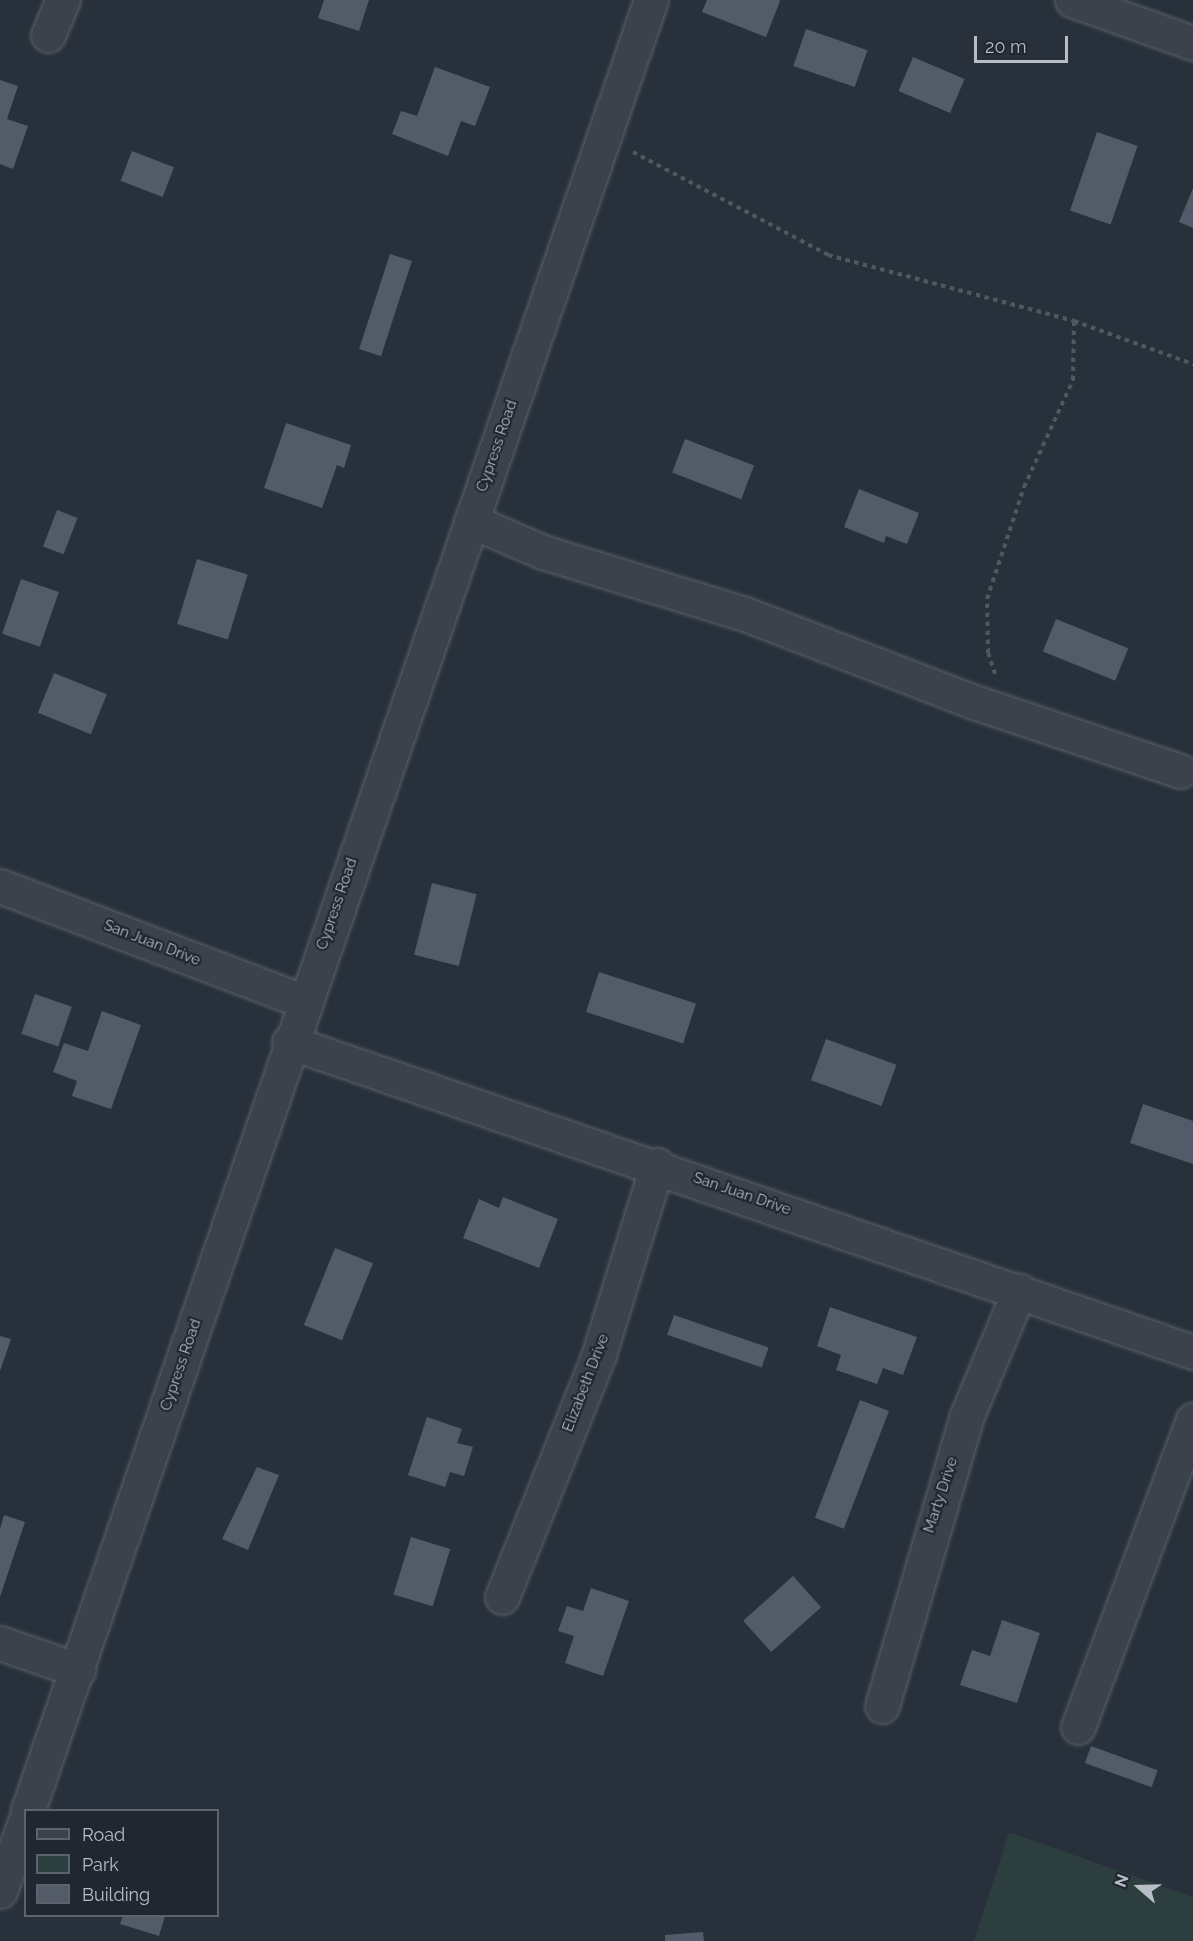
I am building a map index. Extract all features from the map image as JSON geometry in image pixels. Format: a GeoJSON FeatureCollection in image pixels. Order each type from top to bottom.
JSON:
{"type":"FeatureCollection","features":[{"type":"Feature","properties":{"kind":"street"},"geometry":{"type":"LineString","coordinates":[[48,35],[63,0]]}},
{"type":"Feature","properties":{"kind":"street","name":"Cypress Road"},"geometry":{"type":"LineString","coordinates":[[28,1809],[78,1670],[303,1001],[651,0]]}},
{"type":"Feature","properties":{"kind":"street"},"geometry":{"type":"LineString","coordinates":[[1072,0],[1193,43]]}},
{"type":"Feature","properties":{"kind":"street"},"geometry":{"type":"LineString","coordinates":[[471,521],[543,552],[745,614],[1009,714],[1180,771]]}},
{"type":"Feature","properties":{"kind":"street","name":"San Juan Drive"},"geometry":{"type":"LineString","coordinates":[[0,886],[303,1001]]}},
{"type":"Feature","properties":{"kind":"street","name":"San Juan Drive"},"geometry":{"type":"LineString","coordinates":[[289,1042],[657,1165],[1193,1352]]}},
{"type":"Feature","properties":{"kind":"street","name":"Elizabeth Drive"},"geometry":{"type":"LineString","coordinates":[[502,1596],[599,1354],[657,1165]]}},
{"type":"Feature","properties":{"kind":"street","name":"Marty Drive"},"geometry":{"type":"LineString","coordinates":[[882,1706],[966,1418],[1019,1291]]}},
{"type":"Feature","properties":{"kind":"street"},"geometry":{"type":"LineString","coordinates":[[1078,1726],[1193,1420]]}},
{"type":"Feature","properties":{"kind":"street"},"geometry":{"type":"LineString","coordinates":[[0,1643],[78,1670]]}},
{"type":"Feature","properties":{"kind":"street"},"geometry":{"type":"LineString","coordinates":[[0,1891],[24,1825]]}},
{"type":"Feature","properties":{"kind":"path"},"geometry":{"type":"LineString","coordinates":[[604,135],[828,255],[915,283],[1074,321],[1193,364]]}},
{"type":"Feature","properties":{"kind":"path"},"geometry":{"type":"LineString","coordinates":[[1009,714],[988,652],[987,599],[1024,487],[1072,380],[1074,321]]}},
{"type":"Feature","properties":{"kind":"green space"},"geometry":{"type":"Polygon","coordinates":[[[1009,1832],[1193,1897],[1193,1941],[974,1941],[1009,1832]]]}},
{"type":"Feature","properties":{"kind":"building"},"geometry":{"type":"Polygon","coordinates":[[[324,0],[369,0],[359,31],[318,18],[324,0]]]}},
{"type":"Feature","properties":{"kind":"building"},"geometry":{"type":"Polygon","coordinates":[[[707,0],[780,1],[766,37],[702,12],[707,0]]]}},
{"type":"Feature","properties":{"kind":"building"},"geometry":{"type":"Polygon","coordinates":[[[806,29],[867,50],[855,87],[793,66],[806,29]]]}},
{"type":"Feature","properties":{"kind":"building"},"geometry":{"type":"Polygon","coordinates":[[[913,57],[965,79],[950,113],[899,91],[913,57]]]}},
{"type":"Feature","properties":{"kind":"building"},"geometry":{"type":"Polygon","coordinates":[[[435,67],[490,87],[475,126],[461,121],[448,156],[392,134],[401,111],[417,116],[435,67]]]}},
{"type":"Feature","properties":{"kind":"building"},"geometry":{"type":"Polygon","coordinates":[[[0,80],[18,86],[7,119],[28,126],[13,169],[0,164],[0,80]]]}},
{"type":"Feature","properties":{"kind":"building"},"geometry":{"type":"Polygon","coordinates":[[[1097,132],[1138,146],[1111,224],[1070,210],[1097,132]]]}},
{"type":"Feature","properties":{"kind":"building"},"geometry":{"type":"Polygon","coordinates":[[[132,151],[174,167],[163,197],[121,181],[132,151]]]}},
{"type":"Feature","properties":{"kind":"building"},"geometry":{"type":"Polygon","coordinates":[[[1193,188],[1193,228],[1179,222],[1193,188]]]}},
{"type":"Feature","properties":{"kind":"building"},"geometry":{"type":"Polygon","coordinates":[[[390,254],[412,261],[381,356],[359,349],[390,254]]]}},
{"type":"Feature","properties":{"kind":"building"},"geometry":{"type":"Polygon","coordinates":[[[286,423],[351,445],[344,468],[337,465],[322,508],[264,488],[286,423]]]}},
{"type":"Feature","properties":{"kind":"building"},"geometry":{"type":"Polygon","coordinates":[[[685,439],[754,466],[741,499],[672,473],[685,439]]]}},
{"type":"Feature","properties":{"kind":"building"},"geometry":{"type":"Polygon","coordinates":[[[859,489],[919,513],[907,544],[886,536],[884,543],[844,527],[859,489]]]}},
{"type":"Feature","properties":{"kind":"building"},"geometry":{"type":"Polygon","coordinates":[[[57,510],[78,518],[64,554],[43,546],[57,510]]]}},
{"type":"Feature","properties":{"kind":"building"},"geometry":{"type":"Polygon","coordinates":[[[197,559],[248,574],[228,640],[177,624],[197,559]]]}},
{"type":"Feature","properties":{"kind":"building"},"geometry":{"type":"Polygon","coordinates":[[[21,579],[59,592],[40,647],[2,634],[21,579]]]}},
{"type":"Feature","properties":{"kind":"building"},"geometry":{"type":"Polygon","coordinates":[[[1056,619],[1128,648],[1115,681],[1043,651],[1056,619]]]}},
{"type":"Feature","properties":{"kind":"building"},"geometry":{"type":"Polygon","coordinates":[[[54,673],[107,694],[91,734],[38,713],[54,673]]]}},
{"type":"Feature","properties":{"kind":"building"},"geometry":{"type":"Polygon","coordinates":[[[432,883],[477,894],[459,966],[414,955],[432,883]]]}},
{"type":"Feature","properties":{"kind":"building"},"geometry":{"type":"Polygon","coordinates":[[[599,972],[696,1004],[683,1043],[586,1012],[599,972]]]}},
{"type":"Feature","properties":{"kind":"building"},"geometry":{"type":"Polygon","coordinates":[[[35,994],[72,1007],[58,1046],[21,1034],[35,994]]]}},
{"type":"Feature","properties":{"kind":"building"},"geometry":{"type":"Polygon","coordinates":[[[102,1011],[141,1025],[111,1109],[72,1096],[77,1081],[53,1072],[64,1043],[88,1051],[102,1011]]]}},
{"type":"Feature","properties":{"kind":"building"},"geometry":{"type":"Polygon","coordinates":[[[826,1039],[896,1065],[881,1106],[811,1080],[826,1039]]]}},
{"type":"Feature","properties":{"kind":"building"},"geometry":{"type":"Polygon","coordinates":[[[1143,1104],[1193,1121],[1193,1164],[1130,1143],[1143,1104]]]}},
{"type":"Feature","properties":{"kind":"building"},"geometry":{"type":"Polygon","coordinates":[[[503,1197],[558,1219],[539,1268],[463,1238],[479,1199],[499,1208],[503,1197]]]}},
{"type":"Feature","properties":{"kind":"building"},"geometry":{"type":"Polygon","coordinates":[[[335,1248],[373,1263],[342,1340],[304,1325],[335,1248]]]}},
{"type":"Feature","properties":{"kind":"building"},"geometry":{"type":"Polygon","coordinates":[[[830,1307],[917,1337],[903,1375],[883,1368],[877,1384],[836,1370],[841,1355],[817,1346],[830,1307]]]}},
{"type":"Feature","properties":{"kind":"building"},"geometry":{"type":"Polygon","coordinates":[[[674,1315],[769,1348],[762,1367],[667,1335],[674,1315]]]}},
{"type":"Feature","properties":{"kind":"building"},"geometry":{"type":"Polygon","coordinates":[[[0,1336],[11,1339],[0,1371],[0,1336]]]}},
{"type":"Feature","properties":{"kind":"building"},"geometry":{"type":"Polygon","coordinates":[[[860,1400],[889,1411],[844,1529],[815,1518],[860,1400]]]}},
{"type":"Feature","properties":{"kind":"building"},"geometry":{"type":"Polygon","coordinates":[[[427,1417],[462,1429],[457,1443],[473,1447],[464,1476],[450,1472],[445,1487],[408,1475],[427,1417]]]}},
{"type":"Feature","properties":{"kind":"building"},"geometry":{"type":"Polygon","coordinates":[[[257,1467],[279,1475],[248,1550],[222,1539],[257,1467]]]}},
{"type":"Feature","properties":{"kind":"building"},"geometry":{"type":"Polygon","coordinates":[[[4,1515],[25,1522],[0,1597],[0,1529],[4,1515]]]}},
{"type":"Feature","properties":{"kind":"building"},"geometry":{"type":"Polygon","coordinates":[[[411,1537],[450,1549],[433,1606],[393,1594],[411,1537]]]}},
{"type":"Feature","properties":{"kind":"building"},"geometry":{"type":"Polygon","coordinates":[[[793,1576],[821,1607],[771,1652],[743,1621],[793,1576]]]}},
{"type":"Feature","properties":{"kind":"building"},"geometry":{"type":"Polygon","coordinates":[[[591,1588],[629,1601],[603,1676],[565,1663],[574,1636],[558,1631],[567,1606],[583,1611],[591,1588]]]}},
{"type":"Feature","properties":{"kind":"building"},"geometry":{"type":"Polygon","coordinates":[[[1002,1620],[1040,1633],[1017,1703],[960,1685],[972,1650],[990,1656],[1002,1620]]]}},
{"type":"Feature","properties":{"kind":"building"},"geometry":{"type":"Polygon","coordinates":[[[1091,1746],[1158,1770],[1152,1787],[1085,1763],[1091,1746]]]}},
{"type":"Feature","properties":{"kind":"building"},"geometry":{"type":"Polygon","coordinates":[[[123,1917],[165,1917],[159,1936],[120,1924],[123,1917]]]}},
{"type":"Feature","properties":{"kind":"building"},"geometry":{"type":"Polygon","coordinates":[[[703,1932],[704,1941],[665,1941],[665,1935],[703,1932]]]}}]}
